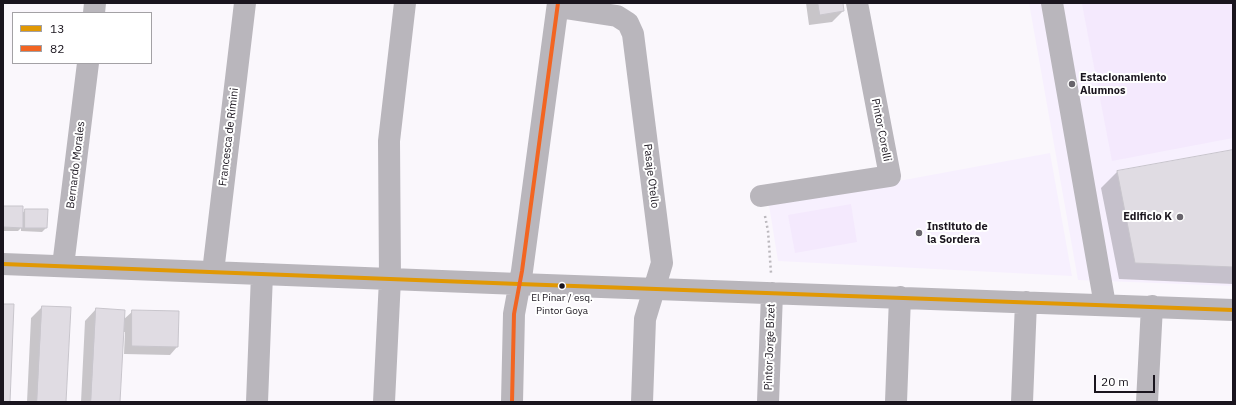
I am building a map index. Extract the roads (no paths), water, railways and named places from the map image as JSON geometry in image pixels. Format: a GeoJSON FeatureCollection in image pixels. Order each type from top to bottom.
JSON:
{"type":"FeatureCollection","features":[{"type":"Feature","properties":{"kind":"street","name":"Francesca de Rímini"},"geometry":{"type":"LineString","coordinates":[[213,272],[245,3]]}},
{"type":"Feature","properties":{"kind":"street"},"geometry":{"type":"LineString","coordinates":[[384,402],[390,279],[389,141],[405,3]]}},
{"type":"Feature","properties":{"kind":"street","name":"Pintor Corelli"},"geometry":{"type":"LineString","coordinates":[[761,196],[890,176],[857,3]]}},
{"type":"Feature","properties":{"kind":"street"},"geometry":{"type":"LineString","coordinates":[[1052,3],[1105,305]]}},
{"type":"Feature","properties":{"kind":"street"},"geometry":{"type":"LineString","coordinates":[[512,402],[514,314],[520,284],[558,5]]}},
{"type":"Feature","properties":{"kind":"street","name":"Pasaje Otello"},"geometry":{"type":"LineString","coordinates":[[558,5],[618,16],[623,18],[631,27],[633,34],[662,263],[645,319],[642,402]]}},
{"type":"Feature","properties":{"kind":"street","name":"Bernardo Morales"},"geometry":{"type":"LineString","coordinates":[[63,266],[88,64]]}},
{"type":"Feature","properties":{"kind":"street"},"geometry":{"type":"LineString","coordinates":[[3,264],[1233,310]]}},
{"type":"Feature","properties":{"kind":"street"},"geometry":{"type":"LineString","coordinates":[[257,402],[262,274]]}},
{"type":"Feature","properties":{"kind":"street","name":"Pintor Jorge Bizet"},"geometry":{"type":"LineString","coordinates":[[768,402],[772,293]]}},
{"type":"Feature","properties":{"kind":"street"},"geometry":{"type":"LineString","coordinates":[[896,402],[900,297]]}},
{"type":"Feature","properties":{"kind":"street"},"geometry":{"type":"LineString","coordinates":[[1022,402],[1026,302]]}},
{"type":"Feature","properties":{"kind":"street"},"geometry":{"type":"LineString","coordinates":[[1147,402],[1152,306]]}},
{"type":"Feature","properties":{"kind":"place","name":"Estacionamiento Alumnos"},"geometry":{"type":"Point","coordinates":[1072,84]}},
{"type":"Feature","properties":{"kind":"place","name":"Edificio K"},"geometry":{"type":"Point","coordinates":[1180,217]}},
{"type":"Feature","properties":{"kind":"place","name":"Instituto de la Sordera"},"geometry":{"type":"Point","coordinates":[919,233]}},
{"type":"Feature","properties":{"kind":"place","name":"El Pinar / esq. Pintor Goya"},"geometry":{"type":"Point","coordinates":[562,286]}}]}
